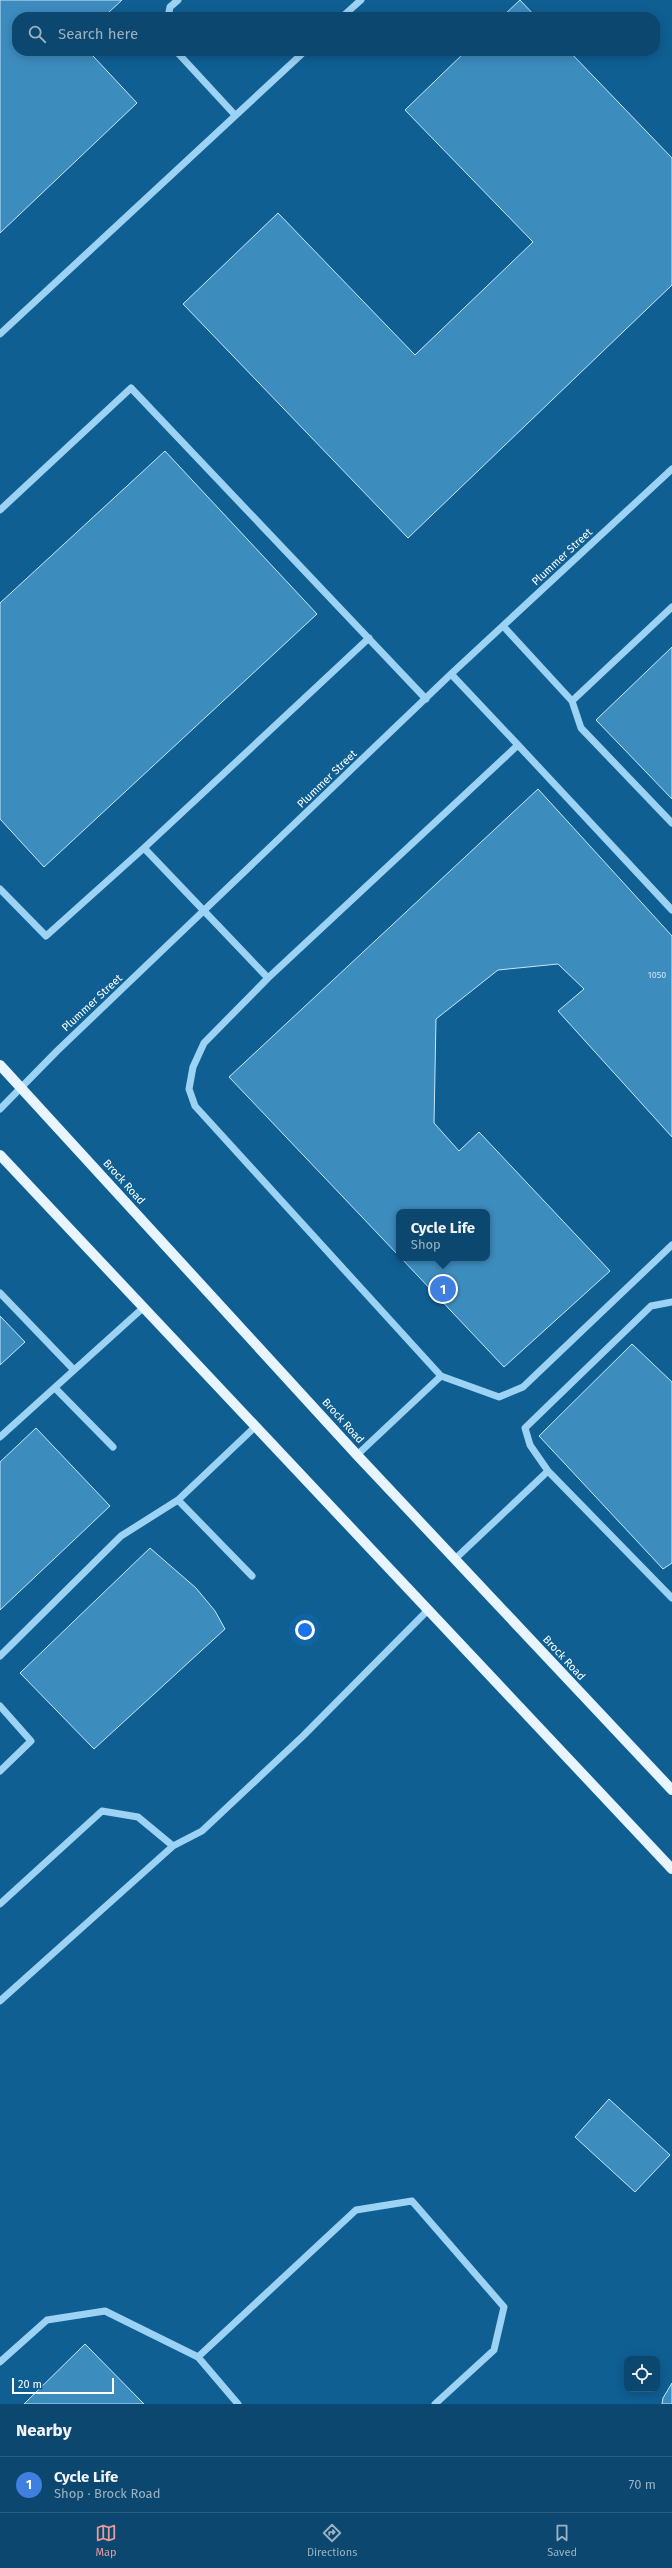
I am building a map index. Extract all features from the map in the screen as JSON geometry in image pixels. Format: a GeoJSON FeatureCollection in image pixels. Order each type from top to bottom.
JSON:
{"type":"FeatureCollection","features":[{"type":"Feature","properties":{"kind":"main road","name":"Brock Road"},"geometry":{"type":"LineString","coordinates":[[0,1065],[357,1455],[672,1790]]}},
{"type":"Feature","properties":{"kind":"main road"},"geometry":{"type":"LineString","coordinates":[[0,1155],[672,1869]]}},
{"type":"Feature","properties":{"kind":"street"},"geometry":{"type":"LineString","coordinates":[[169,12],[170,7],[178,0]]}},
{"type":"Feature","properties":{"kind":"street"},"geometry":{"type":"LineString","coordinates":[[348,12],[361,0]]}},
{"type":"Feature","properties":{"kind":"street"},"geometry":{"type":"LineString","coordinates":[[181,56],[235,115]]}},
{"type":"Feature","properties":{"kind":"street"},"geometry":{"type":"LineString","coordinates":[[0,334],[300,56]]}},
{"type":"Feature","properties":{"kind":"street"},"geometry":{"type":"LineString","coordinates":[[0,510],[131,388],[426,699]]}},
{"type":"Feature","properties":{"kind":"street","name":"Plummer Street"},"geometry":{"type":"LineString","coordinates":[[0,1109],[57,1051],[451,674],[504,627],[672,469]]}},
{"type":"Feature","properties":{"kind":"street"},"geometry":{"type":"LineString","coordinates":[[572,701],[672,607]]}},
{"type":"Feature","properties":{"kind":"street"},"geometry":{"type":"LineString","coordinates":[[504,627],[572,701],[581,728],[672,823]]}},
{"type":"Feature","properties":{"kind":"street"},"geometry":{"type":"LineString","coordinates":[[0,889],[46,936],[144,848],[369,638]]}},
{"type":"Feature","properties":{"kind":"street"},"geometry":{"type":"LineString","coordinates":[[451,674],[672,910]]}},
{"type":"Feature","properties":{"kind":"street"},"geometry":{"type":"LineString","coordinates":[[518,745],[268,978],[204,1043],[193,1067],[189,1089],[195,1106],[441,1376],[499,1397],[523,1387],[672,1245]]}},
{"type":"Feature","properties":{"kind":"street"},"geometry":{"type":"LineString","coordinates":[[144,848],[268,978]]}},
{"type":"Feature","properties":{"kind":"street"},"geometry":{"type":"LineString","coordinates":[[0,1293],[74,1370]]}},
{"type":"Feature","properties":{"kind":"street"},"geometry":{"type":"LineString","coordinates":[[672,1302],[651,1306],[525,1428],[530,1445],[548,1471],[672,1598]]}},
{"type":"Feature","properties":{"kind":"street"},"geometry":{"type":"LineString","coordinates":[[0,1437],[56,1389],[74,1370],[144,1307]]}},
{"type":"Feature","properties":{"kind":"street"},"geometry":{"type":"LineString","coordinates":[[357,1455],[441,1376]]}},
{"type":"Feature","properties":{"kind":"street"},"geometry":{"type":"LineString","coordinates":[[56,1389],[113,1447]]}},
{"type":"Feature","properties":{"kind":"street"},"geometry":{"type":"LineString","coordinates":[[0,1656],[121,1536],[178,1500],[256,1426]]}},
{"type":"Feature","properties":{"kind":"street"},"geometry":{"type":"LineString","coordinates":[[455,1559],[548,1471]]}},
{"type":"Feature","properties":{"kind":"street"},"geometry":{"type":"LineString","coordinates":[[178,1500],[252,1576]]}},
{"type":"Feature","properties":{"kind":"street"},"geometry":{"type":"LineString","coordinates":[[0,2001],[172,1846],[202,1831],[303,1736],[428,1609]]}},
{"type":"Feature","properties":{"kind":"street"},"geometry":{"type":"LineString","coordinates":[[0,1706],[31,1741],[0,1771]]}},
{"type":"Feature","properties":{"kind":"street"},"geometry":{"type":"LineString","coordinates":[[0,1904],[102,1811],[138,1817],[172,1846]]}},
{"type":"Feature","properties":{"kind":"street"},"geometry":{"type":"LineString","coordinates":[[198,2357],[356,2210],[412,2201],[504,2307],[494,2350],[435,2404]]}},
{"type":"Feature","properties":{"kind":"street"},"geometry":{"type":"LineString","coordinates":[[0,2362],[47,2320],[105,2311],[198,2357],[238,2404]]}},
{"type":"Feature","properties":{"kind":"building"},"geometry":{"type":"Polygon","coordinates":[[[0,0],[122,0],[109,12],[12,12],[12,56],[93,56],[137,103],[0,233],[0,0]]]}},
{"type":"Feature","properties":{"kind":"building"},"geometry":{"type":"Polygon","coordinates":[[[520,0],[531,12],[507,12],[520,0]]]}},
{"type":"Feature","properties":{"kind":"building"},"geometry":{"type":"Polygon","coordinates":[[[461,56],[574,56],[672,158],[672,285],[408,538],[183,304],[278,213],[415,355],[533,242],[405,110],[461,56]]]}},
{"type":"Feature","properties":{"kind":"building"},"geometry":{"type":"Polygon","coordinates":[[[165,451],[317,614],[44,867],[0,819],[0,603],[165,451]]]}},
{"type":"Feature","properties":{"kind":"building"},"geometry":{"type":"Polygon","coordinates":[[[672,647],[672,799],[596,720],[672,647]]]}},
{"type":"Feature","properties":{"kind":"building"},"geometry":{"type":"Polygon","coordinates":[[[538,789],[672,936],[672,1137],[558,1011],[584,989],[558,964],[498,970],[436,1019],[434,1123],[459,1151],[479,1132],[610,1271],[504,1367],[404,1261],[490,1261],[490,1209],[396,1209],[396,1253],[229,1077],[538,789]]]}},
{"type":"Feature","properties":{"kind":"building"},"geometry":{"type":"Polygon","coordinates":[[[0,1316],[25,1342],[0,1365],[0,1316]]]}},
{"type":"Feature","properties":{"kind":"building"},"geometry":{"type":"Polygon","coordinates":[[[632,1344],[672,1382],[672,1563],[663,1569],[539,1436],[632,1344]]]}},
{"type":"Feature","properties":{"kind":"building"},"geometry":{"type":"Polygon","coordinates":[[[36,1428],[110,1506],[0,1610],[0,1462],[36,1428]]]}},
{"type":"Feature","properties":{"kind":"building"},"geometry":{"type":"Polygon","coordinates":[[[150,1548],[196,1588],[215,1611],[225,1629],[94,1749],[20,1673],[150,1548]]]}},
{"type":"Feature","properties":{"kind":"building"},"geometry":{"type":"Polygon","coordinates":[[[609,2099],[670,2155],[635,2192],[575,2137],[609,2099]]]}},
{"type":"Feature","properties":{"kind":"building"},"geometry":{"type":"Polygon","coordinates":[[[85,2344],[144,2404],[24,2404],[85,2344]]]}},
{"type":"Feature","properties":{"kind":"building"},"geometry":{"type":"Polygon","coordinates":[[[672,2383],[672,2404],[662,2404],[663,2398],[672,2383]]]}},
{"type":"Feature","properties":{"kind":"place","name":"Cycle Life"},"geometry":{"type":"Point","coordinates":[443,1289]}}]}
